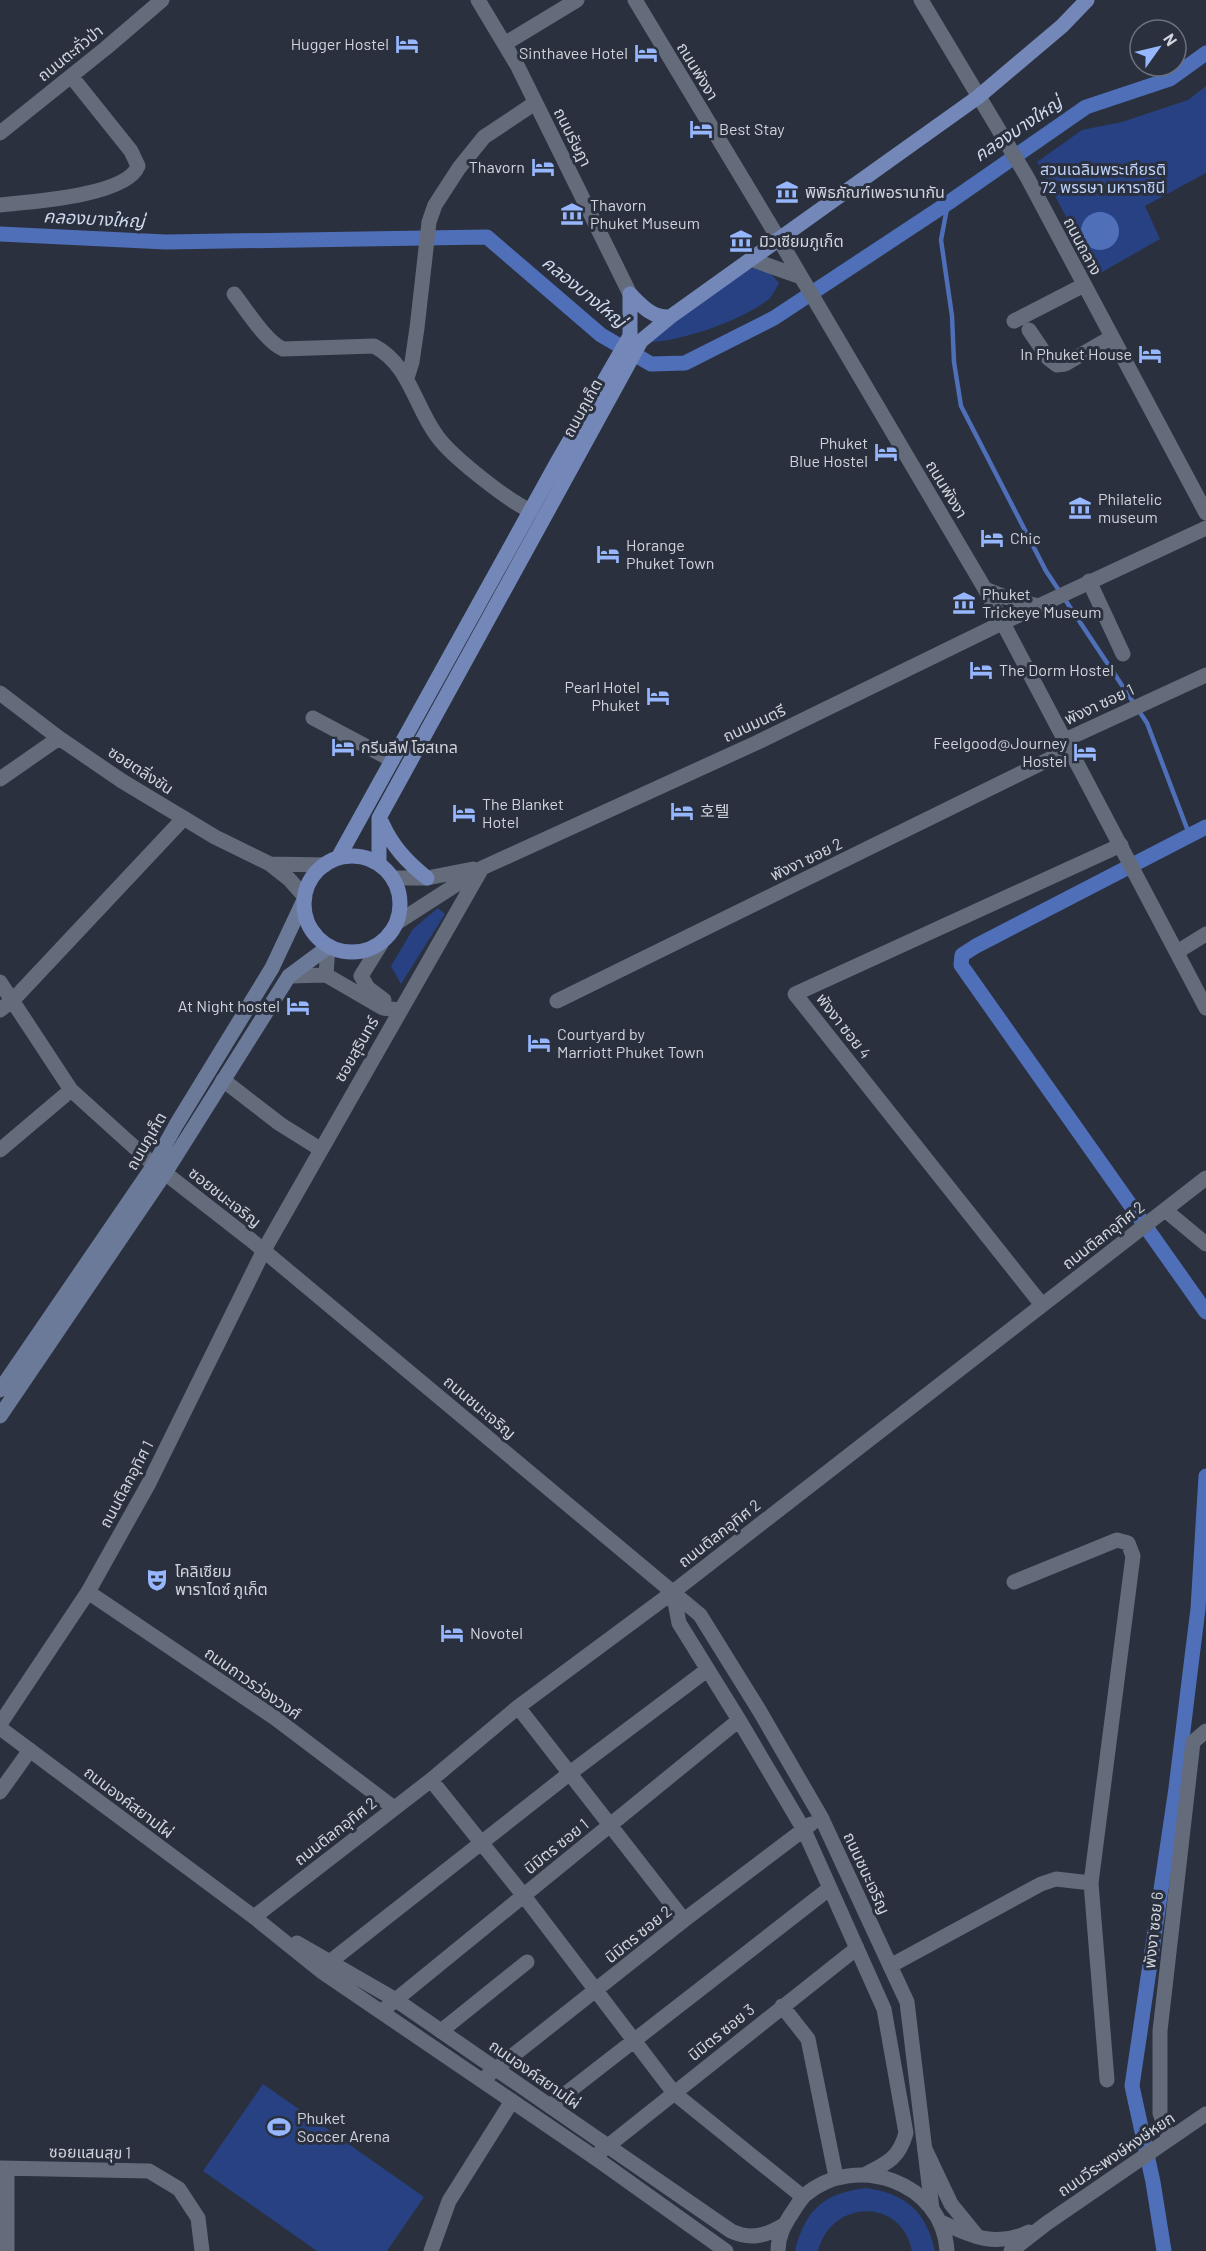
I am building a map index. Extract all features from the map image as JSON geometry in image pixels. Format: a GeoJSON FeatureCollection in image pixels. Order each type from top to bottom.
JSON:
{"type":"FeatureCollection","features":[{"type":"Feature","properties":{"kind":"main road","name":"ถนนภูเก็ต"},"geometry":{"type":"LineString","coordinates":[[331,861],[427,700],[474,629],[636,339],[780,241],[978,97],[1062,26],[1087,0]]}},
{"type":"Feature","properties":{"kind":"main road","name":"ถนนรัษฎา"},"geometry":{"type":"LineString","coordinates":[[630,294],[652,314],[660,318],[670,317]]}},
{"type":"Feature","properties":{"kind":"main road","name":"ถนนรัษฎา"},"geometry":{"type":"LineString","coordinates":[[630,294],[636,339]]}},
{"type":"Feature","properties":{"kind":"main road","name":"ถนนภูเก็ต"},"geometry":{"type":"LineString","coordinates":[[379,864],[379,818],[441,708],[474,629]]}},
{"type":"Feature","properties":{"kind":"main road"},"geometry":{"type":"LineString","coordinates":[[427,700],[441,708]]}},
{"type":"Feature","properties":{"kind":"main road"},"geometry":{"type":"LineString","coordinates":[[379,818],[390,842],[411,865],[427,878]]}},
{"type":"Feature","properties":{"kind":"main road"},"geometry":{"type":"LineString","coordinates":[[360,856],[379,864],[393,878],[400,894],[401,911],[396,927],[381,944],[366,951],[347,953],[328,946],[314,934],[307,921],[304,899],[309,882],[331,861],[360,856]]}},
{"type":"Feature","properties":{"kind":"main road","name":"ถนนภูเก็ต"},"geometry":{"type":"LineString","coordinates":[[0,1416],[159,1169],[272,968],[304,899]]}},
{"type":"Feature","properties":{"kind":"main road","name":"ถนนภูเก็ต"},"geometry":{"type":"LineString","coordinates":[[0,1390],[223,1080],[289,976],[328,946]]}},
{"type":"Feature","properties":{"kind":"street","name":"ถนนตะกั่วป่า"},"geometry":{"type":"LineString","coordinates":[[0,132],[162,0]]}},
{"type":"Feature","properties":{"kind":"street","name":"ถนนรัษฎา"},"geometry":{"type":"LineString","coordinates":[[478,0],[506,43],[630,294]]}},
{"type":"Feature","properties":{"kind":"street"},"geometry":{"type":"LineString","coordinates":[[506,43],[577,0]]}},
{"type":"Feature","properties":{"kind":"street","name":"ถนนพังงา"},"geometry":{"type":"LineString","coordinates":[[635,0],[1004,622],[1206,1008]]}},
{"type":"Feature","properties":{"kind":"street","name":"ถนนถลาง"},"geometry":{"type":"LineString","coordinates":[[921,0],[1027,177],[1206,513]]}},
{"type":"Feature","properties":{"kind":"street"},"geometry":{"type":"LineString","coordinates":[[0,205],[70,198],[116,184],[135,173],[138,166],[131,151],[71,76]]}},
{"type":"Feature","properties":{"kind":"street"},"geometry":{"type":"LineString","coordinates":[[407,378],[412,362],[429,222],[443,191],[474,147],[501,124],[535,103]]}},
{"type":"Feature","properties":{"kind":"street"},"geometry":{"type":"LineString","coordinates":[[753,260],[801,277]]}},
{"type":"Feature","properties":{"kind":"street"},"geometry":{"type":"LineString","coordinates":[[1014,321],[1084,285]]}},
{"type":"Feature","properties":{"kind":"street"},"geometry":{"type":"LineString","coordinates":[[234,294],[277,346],[283,349],[374,346],[386,353],[407,378],[435,434],[444,445],[485,479],[537,514]]}},
{"type":"Feature","properties":{"kind":"street"},"geometry":{"type":"LineString","coordinates":[[1029,330],[1048,358],[1057,365],[1065,364],[1112,337]]}},
{"type":"Feature","properties":{"kind":"street","name":"ถนนมนตรี"},"geometry":{"type":"LineString","coordinates":[[398,922],[482,868],[756,743],[1089,581],[1206,528]]}},
{"type":"Feature","properties":{"kind":"street"},"geometry":{"type":"LineString","coordinates":[[1089,581],[1123,654]]}},
{"type":"Feature","properties":{"kind":"street"},"geometry":{"type":"LineString","coordinates":[[985,589],[1038,606]]}},
{"type":"Feature","properties":{"kind":"street","name":"พังงา ซอย 1"},"geometry":{"type":"LineString","coordinates":[[1067,744],[1129,709],[1206,675]]}},
{"type":"Feature","properties":{"kind":"street","name":"ซอยตลิ่งชัน"},"geometry":{"type":"LineString","coordinates":[[0,693],[59,738],[122,781],[249,855],[270,864],[289,879],[304,899]]}},
{"type":"Feature","properties":{"kind":"street"},"geometry":{"type":"LineString","coordinates":[[313,718],[392,760]]}},
{"type":"Feature","properties":{"kind":"street"},"geometry":{"type":"LineString","coordinates":[[0,779],[59,738]]}},
{"type":"Feature","properties":{"kind":"street","name":"พังงา ซอย 2"},"geometry":{"type":"LineString","coordinates":[[557,1001],[1067,744]]}},
{"type":"Feature","properties":{"kind":"street"},"geometry":{"type":"LineString","coordinates":[[0,1010],[13,1000],[184,818]]}},
{"type":"Feature","properties":{"kind":"street","name":"พังงา ซอย 4"},"geometry":{"type":"LineString","coordinates":[[1042,1305],[795,994],[1121,846]]}},
{"type":"Feature","properties":{"kind":"street","name":"ซอยตลิ่งชัน"},"geometry":{"type":"LineString","coordinates":[[270,864],[331,861]]}},
{"type":"Feature","properties":{"kind":"street","name":"ถนนมนตรี"},"geometry":{"type":"LineString","coordinates":[[393,878],[427,878],[482,868]]}},
{"type":"Feature","properties":{"kind":"street","name":"ซอยสุรินทร์"},"geometry":{"type":"LineString","coordinates":[[264,1250],[482,868]]}},
{"type":"Feature","properties":{"kind":"street"},"geometry":{"type":"LineString","coordinates":[[1177,952],[1206,934]]}},
{"type":"Feature","properties":{"kind":"street"},"geometry":{"type":"LineString","coordinates":[[381,944],[361,976],[368,988],[399,1010]]}},
{"type":"Feature","properties":{"kind":"street"},"geometry":{"type":"LineString","coordinates":[[326,975],[328,946]]}},
{"type":"Feature","properties":{"kind":"street"},"geometry":{"type":"LineString","coordinates":[[289,976],[326,975],[383,1008],[399,1010]]}},
{"type":"Feature","properties":{"kind":"street","name":"ซอยชนะเจริญ"},"geometry":{"type":"LineString","coordinates":[[0,982],[71,1090],[159,1169],[264,1250]]}},
{"type":"Feature","properties":{"kind":"street"},"geometry":{"type":"LineString","coordinates":[[223,1080],[280,1124],[320,1149]]}},
{"type":"Feature","properties":{"kind":"street"},"geometry":{"type":"LineString","coordinates":[[0,1150],[71,1090]]}},
{"type":"Feature","properties":{"kind":"street","name":"ถนนติลกอุทิศ 2"},"geometry":{"type":"LineString","coordinates":[[260,1922],[518,1707],[673,1592],[1206,1178]]}},
{"type":"Feature","properties":{"kind":"street"},"geometry":{"type":"LineString","coordinates":[[1160,1214],[1206,1244]]}},
{"type":"Feature","properties":{"kind":"street","name":"ถนนชนะเจริญ"},"geometry":{"type":"LineString","coordinates":[[264,1250],[700,1615],[821,1817],[907,2002],[925,2149],[936,2215],[947,2251]]}},
{"type":"Feature","properties":{"kind":"street","name":"ถนนติลกอุทิศ 1"},"geometry":{"type":"LineString","coordinates":[[0,1726],[88,1592],[149,1483],[264,1250]]}},
{"type":"Feature","properties":{"kind":"street"},"geometry":{"type":"LineString","coordinates":[[1014,1582],[1118,1540],[1128,1543],[1133,1556],[1091,1883],[1107,2080]]}},
{"type":"Feature","properties":{"kind":"street","name":"ถนนถาวรว่องวงศ์"},"geometry":{"type":"LineString","coordinates":[[88,1592],[275,1718],[394,1808]]}},
{"type":"Feature","properties":{"kind":"street"},"geometry":{"type":"LineString","coordinates":[[673,1592],[679,1623],[740,1720],[804,1830],[884,2009],[906,2133],[902,2149],[887,2164],[866,2174],[836,2177],[803,2197],[784,2225],[778,2251]]}},
{"type":"Feature","properties":{"kind":"street"},"geometry":{"type":"LineString","coordinates":[[331,1960],[570,1773],[707,1670]]}},
{"type":"Feature","properties":{"kind":"street"},"geometry":{"type":"LineString","coordinates":[[518,1707],[684,1920]]}},
{"type":"Feature","properties":{"kind":"street","name":"นิมิตร ซอย 1"},"geometry":{"type":"LineString","coordinates":[[382,2011],[740,1720]]}},
{"type":"Feature","properties":{"kind":"street","name":"ถนนองค์สยามไผ่"},"geometry":{"type":"LineString","coordinates":[[0,1726],[260,1922],[321,1971],[594,2157],[726,2251]]}},
{"type":"Feature","properties":{"kind":"street","name":"พังงา ซอย 6"},"geometry":{"type":"LineString","coordinates":[[1166,2142],[1160,2113],[1160,2031],[1192,1742],[1206,1731]]}},
{"type":"Feature","properties":{"kind":"street"},"geometry":{"type":"LineString","coordinates":[[0,1792],[30,1750]]}},
{"type":"Feature","properties":{"kind":"street"},"geometry":{"type":"LineString","coordinates":[[430,1780],[524,1896],[674,2093],[803,2197]]}},
{"type":"Feature","properties":{"kind":"street","name":"นิมิตร ซอย 2"},"geometry":{"type":"LineString","coordinates":[[482,2080],[684,1920],[821,1817]]}},
{"type":"Feature","properties":{"kind":"street"},"geometry":{"type":"LineString","coordinates":[[890,1966],[1041,1884],[1056,1879],[1091,1883]]}},
{"type":"Feature","properties":{"kind":"street"},"geometry":{"type":"LineString","coordinates":[[550,2106],[830,1888]]}},
{"type":"Feature","properties":{"kind":"street","name":"ถนนองค์สยามไผ่"},"geometry":{"type":"LineString","coordinates":[[260,1922],[331,1960],[396,2000],[737,2234],[743,2237],[760,2236],[784,2225]]}},
{"type":"Feature","properties":{"kind":"street","name":"นิมิตร ซอย 3"},"geometry":{"type":"LineString","coordinates":[[594,2157],[857,1948]]}},
{"type":"Feature","properties":{"kind":"street"},"geometry":{"type":"LineString","coordinates":[[441,2031],[526,1962]]}},
{"type":"Feature","properties":{"kind":"street"},"geometry":{"type":"LineString","coordinates":[[782,2006],[808,2039],[836,2177]]}},
{"type":"Feature","properties":{"kind":"street"},"geometry":{"type":"LineString","coordinates":[[431,2251],[449,2201],[512,2101]]}},
{"type":"Feature","properties":{"kind":"street","name":"ถนนวีระพงษ์หงษ์หยก"},"geometry":{"type":"LineString","coordinates":[[1011,2251],[1047,2223],[1206,2114]]}},
{"type":"Feature","properties":{"kind":"street"},"geometry":{"type":"LineString","coordinates":[[925,2149],[951,2204],[978,2237]]}},
{"type":"Feature","properties":{"kind":"street"},"geometry":{"type":"LineString","coordinates":[[3,2169],[7,2251]]}},
{"type":"Feature","properties":{"kind":"street","name":"ซอยแสนสุข 1"},"geometry":{"type":"LineString","coordinates":[[3,2169],[149,2171],[179,2189],[198,2218],[202,2251]]}},
{"type":"Feature","properties":{"kind":"street","name":"ถนนวีระพงษ์หงษ์หยก"},"geometry":{"type":"LineString","coordinates":[[866,2174],[894,2180],[918,2194],[936,2215],[964,2233],[978,2237],[1001,2240],[1020,2236],[1047,2223]]}},
{"type":"Feature","properties":{"kind":"green space","name":"สวนเฉลิมพระเกียรติ 72 พรรษา มหาราชินี"},"geometry":{"type":"Polygon","coordinates":[[[1206,86],[1206,173],[1145,206],[1160,239],[1097,275],[1037,162],[1082,130],[1122,122],[1188,100],[1206,86]]]}},
{"type":"Feature","properties":{"kind":"green space"},"geometry":{"type":"Polygon","coordinates":[[[759,266],[779,283],[769,299],[757,307],[743,315],[691,335],[657,342],[643,342],[747,270],[759,266]]]}},
{"type":"Feature","properties":{"kind":"green space"},"geometry":{"type":"Polygon","coordinates":[[[438,908],[445,914],[401,984],[391,966],[413,929],[438,908]]]}},
{"type":"Feature","properties":{"kind":"green space","name":"Phuket Soccer Arena"},"geometry":{"type":"Polygon","coordinates":[[[263,2084],[424,2197],[387,2251],[317,2251],[203,2171],[263,2084]]]}},
{"type":"Feature","properties":{"kind":"green space"},"geometry":{"type":"Polygon","coordinates":[[[866,2188],[892,2195],[912,2207],[926,2225],[935,2251],[912,2251],[906,2234],[895,2221],[882,2214],[866,2211],[851,2214],[837,2221],[826,2234],[818,2251],[795,2251],[804,2225],[818,2206],[839,2194],[866,2188]]]}},
{"type":"Feature","properties":{"kind":"shaded area"},"geometry":{"type":"Polygon","coordinates":[[[1100,212],[1113,218],[1119,231],[1113,244],[1100,250],[1087,244],[1081,231],[1087,218],[1100,212]]]}},
{"type":"Feature","properties":{"kind":"waterway","name":"คลองบางใหญ่"},"geometry":{"type":"LineString","coordinates":[[0,234],[166,242],[487,237],[601,335],[651,364],[685,363],[774,318],[948,203],[1086,107],[1170,79],[1206,53]]}},
{"type":"Feature","properties":{"kind":"waterway"},"geometry":{"type":"LineString","coordinates":[[948,203],[941,240],[952,316],[954,362],[961,406],[1046,571],[1147,723],[1191,839]]}},
{"type":"Feature","properties":{"kind":"waterway"},"geometry":{"type":"LineString","coordinates":[[1206,827],[976,946],[962,955],[961,965],[1206,1312]]}},
{"type":"Feature","properties":{"kind":"waterway"},"geometry":{"type":"LineString","coordinates":[[1164,2251],[1153,2182],[1132,2086],[1176,1788],[1198,1609],[1206,1476]]}},
{"type":"Feature","properties":{"kind":"place","name":"Hugger Hostel"},"geometry":{"type":"Point","coordinates":[407,44]}},
{"type":"Feature","properties":{"kind":"place","name":"Sinthavee Hotel"},"geometry":{"type":"Point","coordinates":[646,53]}},
{"type":"Feature","properties":{"kind":"place","name":"Best Stay"},"geometry":{"type":"Point","coordinates":[701,129]}},
{"type":"Feature","properties":{"kind":"place","name":"Thavorn"},"geometry":{"type":"Point","coordinates":[543,167]}},
{"type":"Feature","properties":{"kind":"place","name":"พิพิธภัณฑ์เพอรานากัน"},"geometry":{"type":"Point","coordinates":[787,192]}},
{"type":"Feature","properties":{"kind":"place","name":"Thavorn Phuket Museum"},"geometry":{"type":"Point","coordinates":[572,214]}},
{"type":"Feature","properties":{"kind":"place","name":"มิวเซียมภูเก็ต"},"geometry":{"type":"Point","coordinates":[741,241]}},
{"type":"Feature","properties":{"kind":"place","name":"In Phuket House"},"geometry":{"type":"Point","coordinates":[1150,354]}},
{"type":"Feature","properties":{"kind":"place","name":"Phuket Blue Hostel"},"geometry":{"type":"Point","coordinates":[886,452]}},
{"type":"Feature","properties":{"kind":"place","name":"Philatelic museum"},"geometry":{"type":"Point","coordinates":[1080,508]}},
{"type":"Feature","properties":{"kind":"place","name":"Chic"},"geometry":{"type":"Point","coordinates":[992,538]}},
{"type":"Feature","properties":{"kind":"place","name":"Horange Phuket Town"},"geometry":{"type":"Point","coordinates":[608,554]}},
{"type":"Feature","properties":{"kind":"place","name":"Phuket Trickeye Museum"},"geometry":{"type":"Point","coordinates":[964,603]}},
{"type":"Feature","properties":{"kind":"place","name":"The Dorm Hostel"},"geometry":{"type":"Point","coordinates":[981,670]}},
{"type":"Feature","properties":{"kind":"place","name":"Pearl Hotel Phuket"},"geometry":{"type":"Point","coordinates":[658,696]}},
{"type":"Feature","properties":{"kind":"place","name":"กรีนลีฟ โฮสเทล"},"geometry":{"type":"Point","coordinates":[343,747]}},
{"type":"Feature","properties":{"kind":"place","name":"Feelgood@Journey Hostel"},"geometry":{"type":"Point","coordinates":[1085,752]}},
{"type":"Feature","properties":{"kind":"place","name":"호텔"},"geometry":{"type":"Point","coordinates":[682,811]}},
{"type":"Feature","properties":{"kind":"place","name":"The Blanket Hotel"},"geometry":{"type":"Point","coordinates":[464,813]}},
{"type":"Feature","properties":{"kind":"place","name":"At Night hostel"},"geometry":{"type":"Point","coordinates":[298,1006]}},
{"type":"Feature","properties":{"kind":"place","name":"Courtyard by Marriott Phuket Town"},"geometry":{"type":"Point","coordinates":[539,1043]}},
{"type":"Feature","properties":{"kind":"place","name":"โคลิเซียม พาราไดซ์ ภูเก็ต"},"geometry":{"type":"Point","coordinates":[157,1580]}},
{"type":"Feature","properties":{"kind":"place","name":"Novotel"},"geometry":{"type":"Point","coordinates":[452,1633]}},
{"type":"Feature","properties":{"kind":"place","name":"Phuket Soccer Arena"},"geometry":{"type":"Point","coordinates":[279,2127]}}]}
